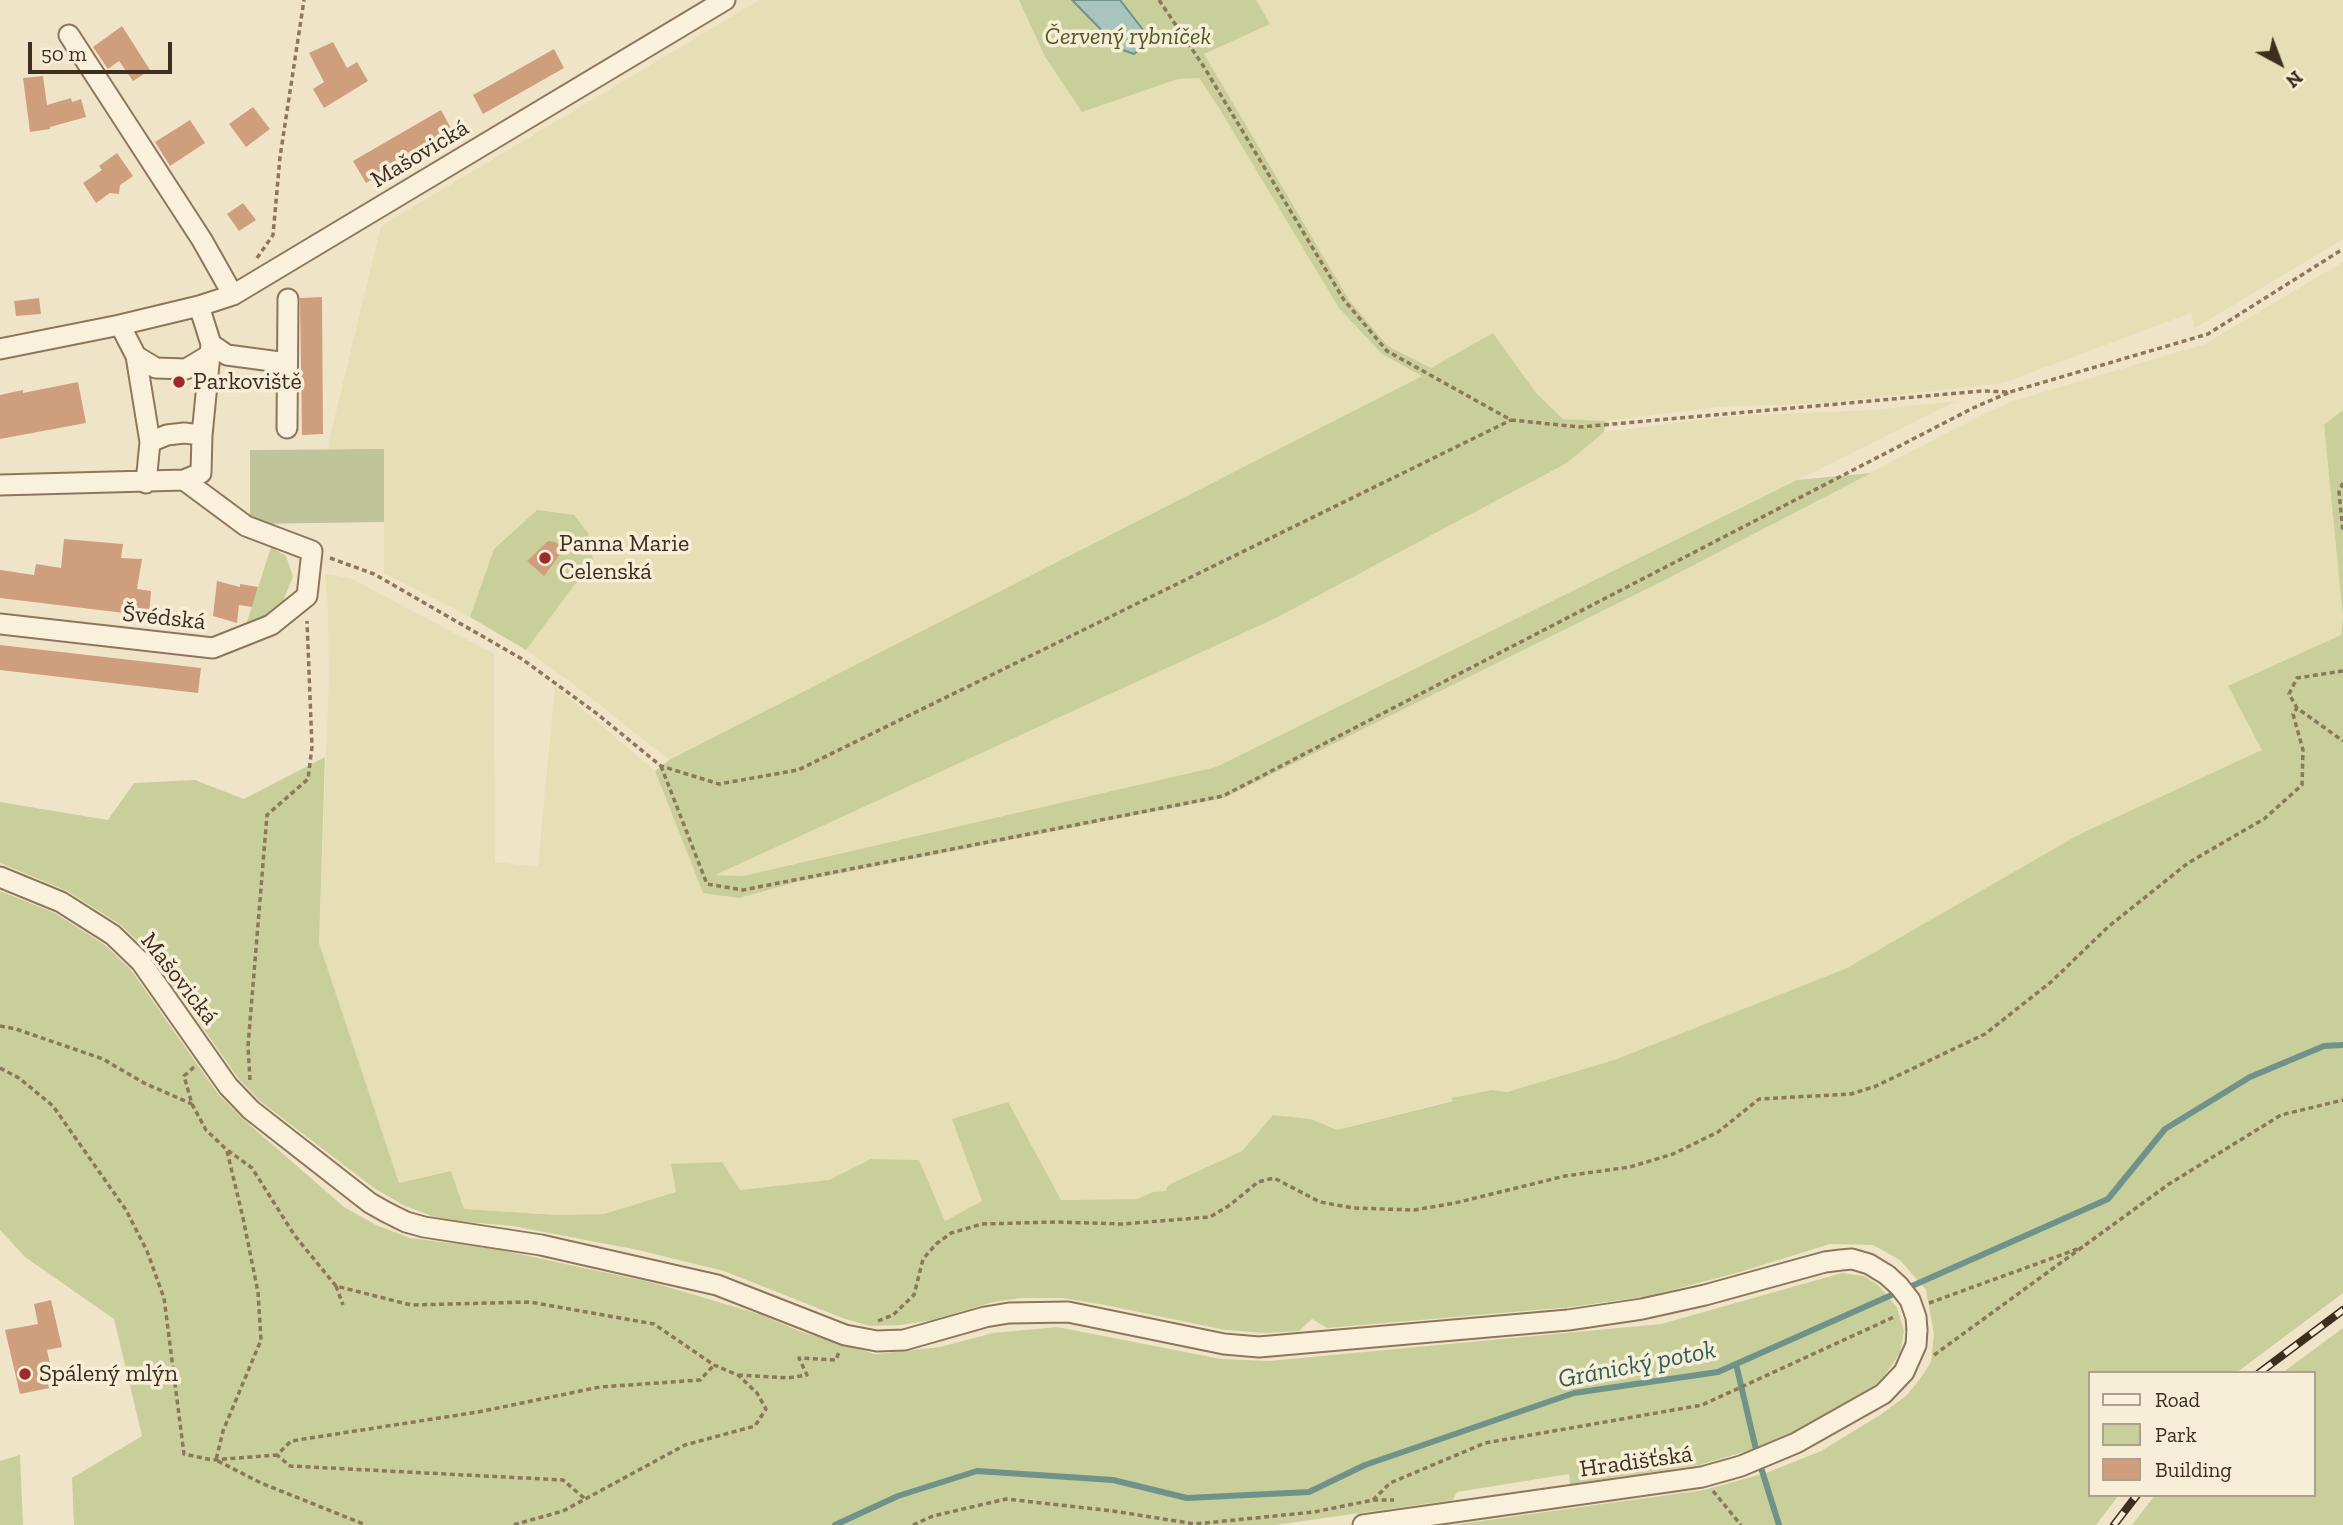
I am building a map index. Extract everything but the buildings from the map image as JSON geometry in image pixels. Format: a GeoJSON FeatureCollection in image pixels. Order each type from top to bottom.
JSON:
{"type":"FeatureCollection","features":[{"type":"Feature","properties":{"kind":"street","name":"Mašovická"},"geometry":{"type":"LineString","coordinates":[[0,349],[120,325],[233,295],[725,0]]}},
{"type":"Feature","properties":{"kind":"street"},"geometry":{"type":"LineString","coordinates":[[69,35],[202,240],[233,295]]}},
{"type":"Feature","properties":{"kind":"street"},"geometry":{"type":"LineString","coordinates":[[287,428],[288,299]]}},
{"type":"Feature","properties":{"kind":"street"},"geometry":{"type":"LineString","coordinates":[[0,485],[146,483],[184,480],[201,472],[211,349],[199,306]]}},
{"type":"Feature","properties":{"kind":"street"},"geometry":{"type":"LineString","coordinates":[[120,325],[136,356],[150,442],[146,483]]}},
{"type":"Feature","properties":{"kind":"street"},"geometry":{"type":"LineString","coordinates":[[211,349],[227,355],[287,363]]}},
{"type":"Feature","properties":{"kind":"street"},"geometry":{"type":"LineString","coordinates":[[136,356],[156,368],[186,369],[211,349]]}},
{"type":"Feature","properties":{"kind":"street"},"geometry":{"type":"LineString","coordinates":[[150,442],[167,435],[202,435]]}},
{"type":"Feature","properties":{"kind":"street"},"geometry":{"type":"LineString","coordinates":[[184,480],[246,526],[312,551],[307,596]]}},
{"type":"Feature","properties":{"kind":"street","name":"Švédská"},"geometry":{"type":"LineString","coordinates":[[0,624],[214,648],[271,625],[307,596]]}},
{"type":"Feature","properties":{"kind":"street","name":"Mašovická"},"geometry":{"type":"LineString","coordinates":[[0,877],[61,902],[113,935],[141,962],[228,1086],[251,1110],[370,1203],[406,1222],[441,1231],[541,1245],[717,1285],[845,1335],[877,1341],[904,1340],[985,1317],[1009,1313],[1068,1311],[1224,1344],[1259,1347],[1568,1320],[1642,1310],[1825,1262],[1853,1259],[1887,1275],[1899,1286],[1910,1300],[1916,1317],[1916,1346],[1912,1358],[1895,1383]]}},
{"type":"Feature","properties":{"kind":"street","name":"Hradišťská"},"geometry":{"type":"LineString","coordinates":[[1363,1525],[1702,1477],[1741,1466],[1796,1443],[1864,1406],[1895,1383]]}},
{"type":"Feature","properties":{"kind":"path"},"geometry":{"type":"LineString","coordinates":[[253,265],[273,235],[280,157],[304,0]]}},
{"type":"Feature","properties":{"kind":"path"},"geometry":{"type":"LineString","coordinates":[[1159,0],[1205,67],[1352,310],[1387,351],[1511,420],[1580,427],[1982,391],[2010,392]]}},
{"type":"Feature","properties":{"kind":"path"},"geometry":{"type":"LineString","coordinates":[[661,766],[707,884],[743,890],[1223,796],[1961,415],[2010,392],[2208,334],[2343,249]]}},
{"type":"Feature","properties":{"kind":"path"},"geometry":{"type":"LineString","coordinates":[[312,551],[374,574],[522,659],[596,713],[661,766],[719,785],[798,770],[1511,420]]}},
{"type":"Feature","properties":{"kind":"path"},"geometry":{"type":"LineString","coordinates":[[2343,484],[2339,492],[2343,531]]}},
{"type":"Feature","properties":{"kind":"path"},"geometry":{"type":"LineString","coordinates":[[251,1110],[248,1046],[267,815],[308,779],[312,747],[307,596]]}},
{"type":"Feature","properties":{"kind":"path"},"geometry":{"type":"LineString","coordinates":[[2343,671],[2297,678],[2289,694],[2297,708],[2343,741]]}},
{"type":"Feature","properties":{"kind":"path"},"geometry":{"type":"LineString","coordinates":[[335,1286],[411,1305],[530,1302],[654,1325],[714,1365],[738,1375],[788,1378],[807,1375],[799,1358],[836,1360],[845,1335],[893,1315],[914,1295],[923,1259],[936,1244],[951,1233],[982,1224],[1122,1224],[1210,1217],[1258,1182],[1274,1178],[1320,1202],[1353,1208],[1413,1210],[1455,1203],[1565,1176],[1630,1167],[1673,1154],[1718,1132],[1759,1099],[1852,1094],[1876,1086],[1984,1034],[2051,982],[2108,928],[2188,863],[2263,819],[2302,785],[2303,750],[2293,714],[2297,708]]}},
{"type":"Feature","properties":{"kind":"path"},"geometry":{"type":"LineString","coordinates":[[0,1026],[103,1059],[144,1083],[192,1104]]}},
{"type":"Feature","properties":{"kind":"path"},"geometry":{"type":"LineString","coordinates":[[207,1055],[184,1076],[192,1104],[206,1130],[252,1168],[295,1236],[335,1286],[343,1305]]}},
{"type":"Feature","properties":{"kind":"path"},"geometry":{"type":"LineString","coordinates":[[0,1068],[19,1078],[53,1107],[127,1210],[147,1251],[164,1298],[184,1454],[216,1460],[277,1455],[291,1441],[478,1412],[600,1387],[701,1380],[714,1365]]}},
{"type":"Feature","properties":{"kind":"path"},"geometry":{"type":"LineString","coordinates":[[1928,1359],[2169,1184],[2281,1115],[2343,1100]]}},
{"type":"Feature","properties":{"kind":"path"},"geometry":{"type":"LineString","coordinates":[[216,1460],[223,1431],[261,1340],[258,1292],[226,1149]]}},
{"type":"Feature","properties":{"kind":"path"},"geometry":{"type":"LineString","coordinates":[[1925,1305],[2083,1247]]}},
{"type":"Feature","properties":{"kind":"path"},"geometry":{"type":"LineString","coordinates":[[913,1525],[933,1516],[1006,1499],[1113,1511],[1195,1524],[1314,1512],[1373,1500],[1390,1483],[1485,1443],[1702,1405],[1901,1315]]}},
{"type":"Feature","properties":{"kind":"path"},"geometry":{"type":"LineString","coordinates":[[513,1525],[563,1511],[685,1445],[755,1426],[766,1409],[757,1393],[738,1375]]}},
{"type":"Feature","properties":{"kind":"path"},"geometry":{"type":"LineString","coordinates":[[277,1455],[290,1466],[563,1480],[584,1498]]}},
{"type":"Feature","properties":{"kind":"path"},"geometry":{"type":"LineString","coordinates":[[216,1460],[261,1483],[366,1525]]}},
{"type":"Feature","properties":{"kind":"path"},"geometry":{"type":"LineString","coordinates":[[1702,1477],[1741,1525]]}},
{"type":"Feature","properties":{"kind":"shaded area"},"geometry":{"type":"Polygon","coordinates":[[[759,0],[1019,0],[1045,57],[1082,112],[1178,79],[1199,78],[1382,354],[1422,376],[669,760],[526,650],[593,560],[537,510],[494,549],[470,617],[384,573],[384,449],[329,449],[329,441],[381,226],[759,0]]]}},
{"type":"Feature","properties":{"kind":"shaded area"},"geometry":{"type":"Polygon","coordinates":[[[1166,0],[2343,0],[2343,239],[2195,328],[2191,313],[2003,383],[1825,403],[1718,407],[1606,421],[1563,419],[1536,393],[1493,333],[1431,368],[1388,346],[1349,300],[1207,59],[1166,0]]]}},
{"type":"Feature","properties":{"kind":"shaded area"},"geometry":{"type":"Polygon","coordinates":[[[2343,262],[2343,410],[2324,426],[2343,617],[2341,635],[2228,686],[2263,750],[2078,835],[1847,968],[1614,1060],[1507,1092],[1492,1090],[1452,1098],[1453,1100],[1337,1130],[1311,1119],[1273,1115],[1243,1151],[1168,1185],[1166,1191],[1152,1192],[1137,1199],[983,1201],[945,1221],[918,1160],[871,1159],[829,1180],[739,1190],[671,1165],[677,1192],[604,1214],[557,1215],[464,1209],[451,1171],[399,1183],[319,943],[329,677],[325,574],[350,578],[494,654],[495,862],[538,867],[555,686],[655,771],[703,893],[739,898],[797,882],[1224,798],[1669,578],[1975,418],[2010,402],[2205,344],[2343,262]]]}},
{"type":"Feature","properties":{"kind":"shaded area"},"geometry":{"type":"Polygon","coordinates":[[[1957,401],[1216,767],[743,876],[713,875],[1276,618],[1567,463],[1604,432],[1734,416],[1873,410],[1957,401]]]}},
{"type":"Feature","properties":{"kind":"green space","name":"Červený rybníček"},"geometry":{"type":"Polygon","coordinates":[[[1019,0],[1256,0],[1270,24],[1204,54],[1349,300],[1388,346],[1431,368],[1493,333],[1536,393],[1563,419],[1606,421],[1604,432],[1567,463],[1276,618],[715,875],[743,876],[1216,767],[1797,480],[1871,473],[1669,578],[1224,798],[797,882],[739,898],[703,893],[655,771],[669,760],[1422,376],[1382,354],[1339,308],[1199,78],[1178,79],[1082,112],[1045,57],[1019,0]]]}},
{"type":"Feature","properties":{"kind":"green space"},"geometry":{"type":"Polygon","coordinates":[[[2343,410],[2343,617],[2324,425],[2343,410]]]}},
{"type":"Feature","properties":{"kind":"green space"},"geometry":{"type":"Polygon","coordinates":[[[384,449],[384,522],[250,524],[250,450],[384,449]]]}},
{"type":"Feature","properties":{"kind":"green space"},"geometry":{"type":"Polygon","coordinates":[[[537,510],[574,515],[588,533],[593,560],[526,650],[470,617],[494,549],[537,510]]]}},
{"type":"Feature","properties":{"kind":"green space"},"geometry":{"type":"Polygon","coordinates":[[[271,547],[286,556],[293,577],[283,601],[268,617],[246,625],[271,547]]]}},
{"type":"Feature","properties":{"kind":"green space"},"geometry":{"type":"Polygon","coordinates":[[[2343,617],[2343,1293],[2239,1371],[2088,1371],[2088,1497],[2117,1497],[2096,1525],[1452,1525],[1704,1490],[1766,1473],[1821,1451],[1880,1415],[1906,1396],[1920,1379],[1931,1362],[1934,1334],[1926,1290],[1900,1260],[1873,1245],[1830,1244],[1649,1296],[1571,1307],[1327,1328],[1312,1319],[1299,1331],[1265,1333],[1225,1330],[1062,1298],[1021,1298],[993,1302],[932,1320],[870,1326],[845,1319],[724,1271],[638,1250],[513,1226],[455,1221],[432,1216],[405,1206],[374,1188],[260,1101],[238,1078],[151,954],[121,925],[67,891],[0,863],[0,802],[108,820],[134,783],[195,780],[244,799],[325,757],[319,943],[399,1183],[451,1171],[464,1209],[557,1215],[604,1214],[676,1192],[671,1164],[722,1162],[740,1190],[829,1180],[871,1159],[919,1160],[945,1221],[982,1201],[952,1119],[1008,1102],[1061,1200],[1137,1199],[1153,1192],[1166,1191],[1168,1185],[1242,1151],[1273,1115],[1311,1119],[1337,1130],[1453,1101],[1451,1098],[1492,1090],[1507,1092],[1614,1060],[1847,968],[2078,835],[2262,750],[2228,686],[2341,635],[2343,617]]]}},
{"type":"Feature","properties":{"kind":"green space"},"geometry":{"type":"Polygon","coordinates":[[[0,891],[55,913],[105,945],[131,970],[218,1094],[344,1207],[376,1225],[410,1238],[496,1249],[654,1283],[759,1314],[802,1332],[875,1354],[940,1347],[993,1333],[1057,1327],[1221,1359],[1269,1361],[1661,1324],[1842,1273],[1864,1276],[1878,1285],[1897,1307],[1904,1331],[1900,1353],[1885,1375],[1865,1395],[1810,1428],[1758,1448],[1699,1465],[1570,1484],[1569,1474],[1457,1492],[1453,1500],[1275,1525],[74,1525],[72,1478],[142,1436],[114,1319],[25,1257],[0,1230],[0,891]]]}},
{"type":"Feature","properties":{"kind":"green space"},"geometry":{"type":"Polygon","coordinates":[[[2343,1328],[2343,1525],[2132,1525],[2153,1497],[2315,1497],[2315,1371],[2285,1371],[2343,1328]]]}},
{"type":"Feature","properties":{"kind":"green space"},"geometry":{"type":"Polygon","coordinates":[[[20,1455],[23,1525],[0,1525],[0,1461],[20,1455]]]}},
{"type":"Feature","properties":{"kind":"water"},"geometry":{"type":"Polygon","coordinates":[[[1072,0],[1120,0],[1147,35],[1144,46],[1134,54],[1120,49],[1072,0]]]}},
{"type":"Feature","properties":{"kind":"waterway","name":"Gránický potok"},"geometry":{"type":"LineString","coordinates":[[835,1525],[898,1496],[977,1471],[1113,1480],[1187,1498],[1309,1492],[1365,1465],[1574,1393],[1718,1372],[2108,1199],[2165,1129],[2250,1077],[2324,1046],[2343,1045]]}},
{"type":"Feature","properties":{"kind":"waterway"},"geometry":{"type":"LineString","coordinates":[[1736,1364],[1758,1458],[1779,1525]]}},
{"type":"Feature","properties":{"kind":"railway"},"geometry":{"type":"LineString","coordinates":[[2262,1371],[2343,1310]]}},
{"type":"Feature","properties":{"kind":"railway"},"geometry":{"type":"LineString","coordinates":[[2114,1525],[2135,1497]]}},
{"type":"Feature","properties":{"kind":"place","name":"Parkoviště"},"geometry":{"type":"Point","coordinates":[179,382]}},
{"type":"Feature","properties":{"kind":"place","name":"Panna Marie Celenská"},"geometry":{"type":"Point","coordinates":[545,558]}},
{"type":"Feature","properties":{"kind":"place","name":"Spálený mlýn"},"geometry":{"type":"Point","coordinates":[25,1374]}}]}
